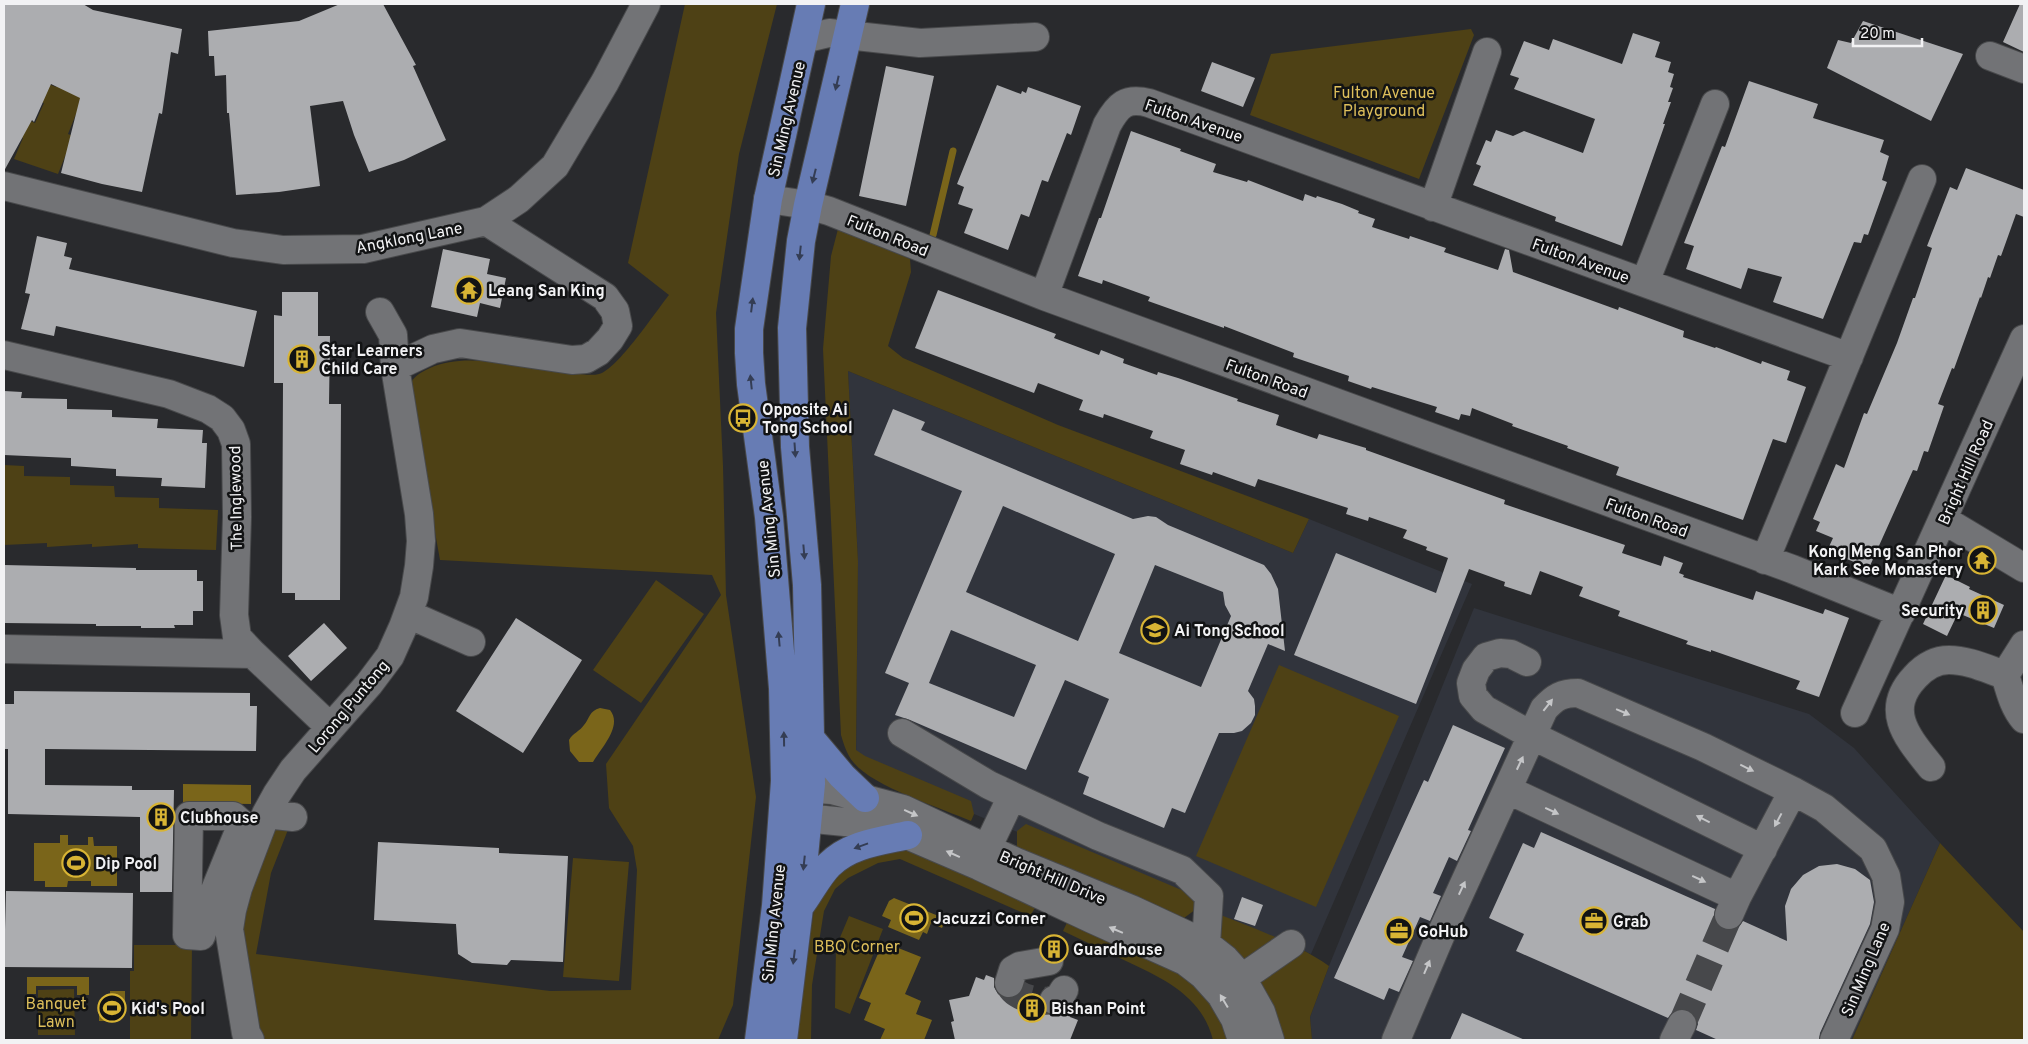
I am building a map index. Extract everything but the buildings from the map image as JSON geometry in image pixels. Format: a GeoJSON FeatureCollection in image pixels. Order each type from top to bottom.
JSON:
{"type":"FeatureCollection","features":[{"type":"Feature","properties":{"kind":"main road","name":"Sin Ming Avenue"},"geometry":{"type":"LineString","coordinates":[[783,1040],[799,908],[796,817],[798,788],[810,738],[807,585],[795,447],[792,328],[801,241],[839,34],[855,4]]}},
{"type":"Feature","properties":{"kind":"main road","name":"Sin Ming Avenue"},"geometry":{"type":"LineString","coordinates":[[798,788],[783,688],[770,517],[751,384],[749,353],[756,272],[768,199],[811,6]]}},
{"type":"Feature","properties":{"kind":"main road"},"geometry":{"type":"LineString","coordinates":[[810,738],[842,776],[865,798]]}},
{"type":"Feature","properties":{"kind":"main road","name":"Sin Ming Avenue"},"geometry":{"type":"LineString","coordinates":[[759,1040],[776,906],[796,817]]}},
{"type":"Feature","properties":{"kind":"main road"},"geometry":{"type":"LineString","coordinates":[[799,908],[829,865],[848,851],[872,842],[908,835]]}},
{"type":"Feature","properties":{"kind":"street","name":"Angklong Lane"},"geometry":{"type":"LineString","coordinates":[[4,186],[233,243],[283,250],[363,249],[486,221],[519,199],[555,166],[605,82],[646,4]]}},
{"type":"Feature","properties":{"kind":"street"},"geometry":{"type":"LineString","coordinates":[[811,6],[813,18],[818,26],[839,34]]}},
{"type":"Feature","properties":{"kind":"street"},"geometry":{"type":"LineString","coordinates":[[802,44],[808,38],[839,34],[920,43],[1035,37]]}},
{"type":"Feature","properties":{"kind":"street"},"geometry":{"type":"LineString","coordinates":[[1433,207],[1487,52]]}},
{"type":"Feature","properties":{"kind":"street"},"geometry":{"type":"LineString","coordinates":[[1990,56],[2024,69]]}},
{"type":"Feature","properties":{"kind":"street","name":"Fulton Avenue"},"geometry":{"type":"LineString","coordinates":[[1044,296],[1107,125],[1117,109],[1126,102],[1138,101],[1150,103],[1849,357]]}},
{"type":"Feature","properties":{"kind":"street","name":"Fulton Avenue"},"geometry":{"type":"LineString","coordinates":[[1645,282],[1715,104]]}},
{"type":"Feature","properties":{"kind":"street"},"geometry":{"type":"LineString","coordinates":[[1765,560],[1922,179]]}},
{"type":"Feature","properties":{"kind":"street","name":"Fulton Road"},"geometry":{"type":"LineString","coordinates":[[768,199],[808,204],[1044,296],[1765,560],[1901,613]]}},
{"type":"Feature","properties":{"kind":"street"},"geometry":{"type":"LineString","coordinates":[[395,366],[433,349],[460,343],[579,360],[598,352],[610,339],[618,326],[618,318],[611,303],[605,297],[486,221]]}},
{"type":"Feature","properties":{"kind":"street","name":"Lorong Puntong"},"geometry":{"type":"LineString","coordinates":[[247,1038],[232,954],[230,929],[222,904],[238,888],[266,814],[293,770],[369,684],[390,656],[408,614],[415,589],[421,541],[419,514],[395,366],[393,335],[380,312]]}},
{"type":"Feature","properties":{"kind":"street","name":"Bright Hill Road"},"geometry":{"type":"LineString","coordinates":[[1855,713],[1944,520],[2024,339]]}},
{"type":"Feature","properties":{"kind":"street","name":"The Inglewood"},"geometry":{"type":"LineString","coordinates":[[4,355],[169,394],[208,409],[222,418],[231,430],[237,453],[235,627],[237,637],[330,727]]}},
{"type":"Feature","properties":{"kind":"street"},"geometry":{"type":"LineString","coordinates":[[1944,520],[2024,568]]}},
{"type":"Feature","properties":{"kind":"street"},"geometry":{"type":"LineString","coordinates":[[408,614],[471,642]]}},
{"type":"Feature","properties":{"kind":"street"},"geometry":{"type":"LineString","coordinates":[[2024,645],[2005,674],[2013,701],[2024,719]]}},
{"type":"Feature","properties":{"kind":"street"},"geometry":{"type":"LineString","coordinates":[[4,649],[253,654]]}},
{"type":"Feature","properties":{"kind":"street"},"geometry":{"type":"LineString","coordinates":[[1527,662],[1511,654],[1500,653],[1486,657],[1476,670],[1471,683],[1473,696],[1484,709],[1533,736],[1762,849]]}},
{"type":"Feature","properties":{"kind":"street"},"geometry":{"type":"LineString","coordinates":[[1931,767],[1910,740],[1900,721],[1901,699],[1906,687],[1922,670],[1934,662],[1948,660],[1966,662],[2005,674]]}},
{"type":"Feature","properties":{"kind":"street","name":"Sin Ming Lane"},"geometry":{"type":"LineString","coordinates":[[1396,1040],[1442,932],[1544,709],[1554,698],[1565,693],[1578,693],[1703,747],[1793,791],[1824,808],[1872,849],[1886,876],[1890,902],[1885,929],[1834,1040]]}},
{"type":"Feature","properties":{"kind":"street"},"geometry":{"type":"LineString","coordinates":[[902,733],[989,785],[1098,836],[1182,870],[1209,896],[1206,944],[1195,968]]}},
{"type":"Feature","properties":{"kind":"street","name":"Bright Hill Drive"},"geometry":{"type":"LineString","coordinates":[[798,788],[832,790],[902,810],[983,857]]}},
{"type":"Feature","properties":{"kind":"street"},"geometry":{"type":"LineString","coordinates":[[1508,790],[1733,906],[1793,791]]}},
{"type":"Feature","properties":{"kind":"street"},"geometry":{"type":"LineString","coordinates":[[983,857],[1012,796]]}},
{"type":"Feature","properties":{"kind":"street"},"geometry":{"type":"LineString","coordinates":[[266,814],[293,817]]}},
{"type":"Feature","properties":{"kind":"street"},"geometry":{"type":"LineString","coordinates":[[189,816],[233,816],[242,824],[222,904],[201,936],[187,935],[181,920],[189,816]]}},
{"type":"Feature","properties":{"kind":"street","name":"Bright Hill Drive"},"geometry":{"type":"LineString","coordinates":[[796,817],[886,826],[908,835],[983,857],[1016,862],[1077,900],[1195,968],[1221,995],[1235,1019],[1242,1040]]}},
{"type":"Feature","properties":{"kind":"street","name":"Bright Hill Drive"},"geometry":{"type":"LineString","coordinates":[[1077,900],[1140,914],[1206,944],[1225,959],[1242,978],[1261,1012],[1270,1040]]}},
{"type":"Feature","properties":{"kind":"street"},"geometry":{"type":"LineString","coordinates":[[1242,978],[1291,944]]}},
{"type":"Feature","properties":{"kind":"street"},"geometry":{"type":"LineString","coordinates":[[1009,982],[1011,973],[1020,966],[1049,961]]}},
{"type":"Feature","properties":{"kind":"shaded area","name":"Ai Tong School"},"geometry":{"type":"Polygon","coordinates":[[[848,371],[1293,553],[1309,519],[1472,584],[1311,954],[974,814],[856,760],[858,561],[848,371]]]}},
{"type":"Feature","properties":{"kind":"shaded area"},"geometry":{"type":"Polygon","coordinates":[[[1474,608],[1809,714],[1854,748],[1940,843],[1852,1040],[1312,1040],[1310,1017],[1329,966],[1474,608]]]}},
{"type":"Feature","properties":{"kind":"shaded area"},"geometry":{"type":"Polygon","coordinates":[[[600,708],[610,710],[614,723],[612,730],[593,762],[579,762],[570,751],[569,740],[592,713],[600,708]]]}},
{"type":"Feature","properties":{"kind":"shaded area"},"geometry":{"type":"Polygon","coordinates":[[[183,784],[251,785],[251,804],[183,803],[183,784]]]}},
{"type":"Feature","properties":{"kind":"shaded area","name":"Dip Pool"},"geometry":{"type":"Polygon","coordinates":[[[60,835],[68,835],[68,845],[88,845],[88,837],[93,837],[94,846],[117,846],[117,886],[91,886],[91,881],[68,881],[67,887],[45,887],[45,881],[34,881],[34,843],[60,843],[60,835]]]}},
{"type":"Feature","properties":{"kind":"shaded area","name":"Jacuzzi Corner"},"geometry":{"type":"Polygon","coordinates":[[[894,898],[946,919],[942,928],[931,923],[927,934],[923,932],[919,940],[888,927],[891,920],[882,916],[889,901],[894,898]]]}},
{"type":"Feature","properties":{"kind":"shaded area"},"geometry":{"type":"Polygon","coordinates":[[[883,942],[921,957],[905,994],[921,1001],[916,1014],[932,1020],[924,1040],[880,1040],[885,1029],[864,1020],[871,1003],[859,998],[883,942]]]}},
{"type":"Feature","properties":{"kind":"shaded area"},"geometry":{"type":"Polygon","coordinates":[[[27,977],[89,977],[89,995],[77,995],[77,986],[36,986],[36,994],[27,994],[27,977]]]}},
{"type":"Feature","properties":{"kind":"shaded area","name":"Kid's Pool"},"geometry":{"type":"Polygon","coordinates":[[[110,991],[125,991],[125,1015],[117,1015],[117,1021],[99,1021],[99,1001],[110,1001],[110,991]]]}},
{"type":"Feature","properties":{"kind":"green space"},"geometry":{"type":"Polygon","coordinates":[[[685,4],[777,4],[739,154],[716,313],[723,466],[726,595],[756,797],[733,1005],[718,1040],[262,1040],[246,969],[241,930],[244,906],[276,816],[293,817],[271,873],[256,954],[550,991],[631,990],[637,870],[633,846],[609,808],[606,764],[721,595],[712,575],[440,560],[409,387],[415,377],[430,368],[446,363],[464,361],[501,363],[556,372],[599,374],[607,370],[626,351],[669,295],[628,263],[685,4]]]}},
{"type":"Feature","properties":{"kind":"green space","name":"Fulton Avenue Playground"},"geometry":{"type":"Polygon","coordinates":[[[1471,29],[1474,35],[1419,179],[1250,115],[1271,54],[1471,29]]]}},
{"type":"Feature","properties":{"kind":"green space"},"geometry":{"type":"Polygon","coordinates":[[[59,44],[92,120],[76,114],[68,134],[86,141],[82,159],[66,154],[58,174],[14,159],[23,138],[7,131],[17,115],[35,123],[44,103],[28,96],[38,80],[56,87],[65,67],[59,44]]]}},
{"type":"Feature","properties":{"kind":"green space"},"geometry":{"type":"Polygon","coordinates":[[[838,229],[910,259],[911,272],[888,346],[903,358],[1058,425],[1309,519],[1293,553],[848,371],[858,561],[856,750],[865,756],[971,801],[974,814],[971,821],[876,780],[864,772],[849,757],[841,735],[823,349],[831,256],[838,229]]]}},
{"type":"Feature","properties":{"kind":"green space"},"geometry":{"type":"Polygon","coordinates":[[[4,465],[24,466],[24,476],[70,477],[70,485],[114,486],[115,497],[159,498],[159,508],[218,510],[216,550],[138,548],[138,544],[92,547],[92,544],[47,547],[47,543],[4,545],[4,465]]]}},
{"type":"Feature","properties":{"kind":"green space"},"geometry":{"type":"Polygon","coordinates":[[[656,580],[704,614],[641,703],[593,670],[656,580]]]}},
{"type":"Feature","properties":{"kind":"green space"},"geometry":{"type":"Polygon","coordinates":[[[1279,665],[1399,716],[1316,907],[1196,856],[1279,665]]]}},
{"type":"Feature","properties":{"kind":"green space"},"geometry":{"type":"Polygon","coordinates":[[[1026,824],[1198,897],[1199,907],[1173,926],[1017,860],[1017,831],[1026,824]]]}},
{"type":"Feature","properties":{"kind":"green space"},"geometry":{"type":"Polygon","coordinates":[[[1940,843],[2024,932],[2024,1040],[1852,1040],[1940,843]]]}},
{"type":"Feature","properties":{"kind":"green space"},"geometry":{"type":"Polygon","coordinates":[[[913,847],[1038,903],[1030,916],[900,859],[878,863],[848,878],[835,889],[824,911],[812,985],[811,1040],[796,1040],[814,909],[829,879],[855,861],[871,855],[913,847]]]}},
{"type":"Feature","properties":{"kind":"green space"},"geometry":{"type":"Polygon","coordinates":[[[573,858],[629,862],[619,981],[563,977],[573,858]]]}},
{"type":"Feature","properties":{"kind":"green space"},"geometry":{"type":"Polygon","coordinates":[[[1073,910],[1185,961],[1242,1040],[1213,1040],[1208,1025],[1200,1012],[1191,1000],[1180,991],[1154,975],[1063,931],[1073,910]]]}},
{"type":"Feature","properties":{"kind":"green space"},"geometry":{"type":"Polygon","coordinates":[[[1209,910],[1301,949],[1329,966],[1310,1017],[1312,1040],[1270,1040],[1207,922],[1209,910]]]}},
{"type":"Feature","properties":{"kind":"green space","name":"BBQ Corner"},"geometry":{"type":"Polygon","coordinates":[[[849,916],[883,929],[850,1014],[835,1008],[836,947],[849,916]]]}},
{"type":"Feature","properties":{"kind":"green space"},"geometry":{"type":"Polygon","coordinates":[[[134,945],[192,945],[191,1040],[130,1040],[130,971],[134,971],[134,945]]]}},
{"type":"Feature","properties":{"kind":"green space","name":"Banquet Lawn"},"geometry":{"type":"Polygon","coordinates":[[[74,989],[75,1035],[38,1035],[38,990],[74,989]]]}},
{"type":"Feature","properties":{"kind":"waterway"},"geometry":{"type":"LineString","coordinates":[[933,235],[953,151]]}},
{"type":"Feature","properties":{"kind":"tunnel"},"geometry":{"type":"LineString","coordinates":[[1682,1024],[1729,915]]}},
{"type":"Feature","properties":{"kind":"tunnel"},"geometry":{"type":"LineString","coordinates":[[1009,983],[1021,996],[1042,1001],[1054,1000]]}},
{"type":"Feature","properties":{"kind":"place","name":"Leang San King"},"geometry":{"type":"Point","coordinates":[469,290]}},
{"type":"Feature","properties":{"kind":"place","name":"Star Learners Child Care"},"geometry":{"type":"Point","coordinates":[302,359]}},
{"type":"Feature","properties":{"kind":"place","name":"Opposite Ai Tong School"},"geometry":{"type":"Point","coordinates":[743,418]}},
{"type":"Feature","properties":{"kind":"place","name":"Kong Meng San Phor Kark See Monastery"},"geometry":{"type":"Point","coordinates":[1982,560]}},
{"type":"Feature","properties":{"kind":"place","name":"Security"},"geometry":{"type":"Point","coordinates":[1983,610]}},
{"type":"Feature","properties":{"kind":"place","name":"Ai Tong School"},"geometry":{"type":"Point","coordinates":[1155,630]}},
{"type":"Feature","properties":{"kind":"place","name":"Clubhouse"},"geometry":{"type":"Point","coordinates":[161,817]}},
{"type":"Feature","properties":{"kind":"place","name":"Dip Pool"},"geometry":{"type":"Point","coordinates":[76,863]}},
{"type":"Feature","properties":{"kind":"place","name":"Jacuzzi Corner"},"geometry":{"type":"Point","coordinates":[914,918]}},
{"type":"Feature","properties":{"kind":"place","name":"Grab"},"geometry":{"type":"Point","coordinates":[1594,921]}},
{"type":"Feature","properties":{"kind":"place","name":"GoHub"},"geometry":{"type":"Point","coordinates":[1399,931]}},
{"type":"Feature","properties":{"kind":"place","name":"Guardhouse"},"geometry":{"type":"Point","coordinates":[1054,949]}},
{"type":"Feature","properties":{"kind":"place","name":"Kid's Pool"},"geometry":{"type":"Point","coordinates":[112,1008]}},
{"type":"Feature","properties":{"kind":"place","name":"Bishan Point"},"geometry":{"type":"Point","coordinates":[1032,1008]}}]}
